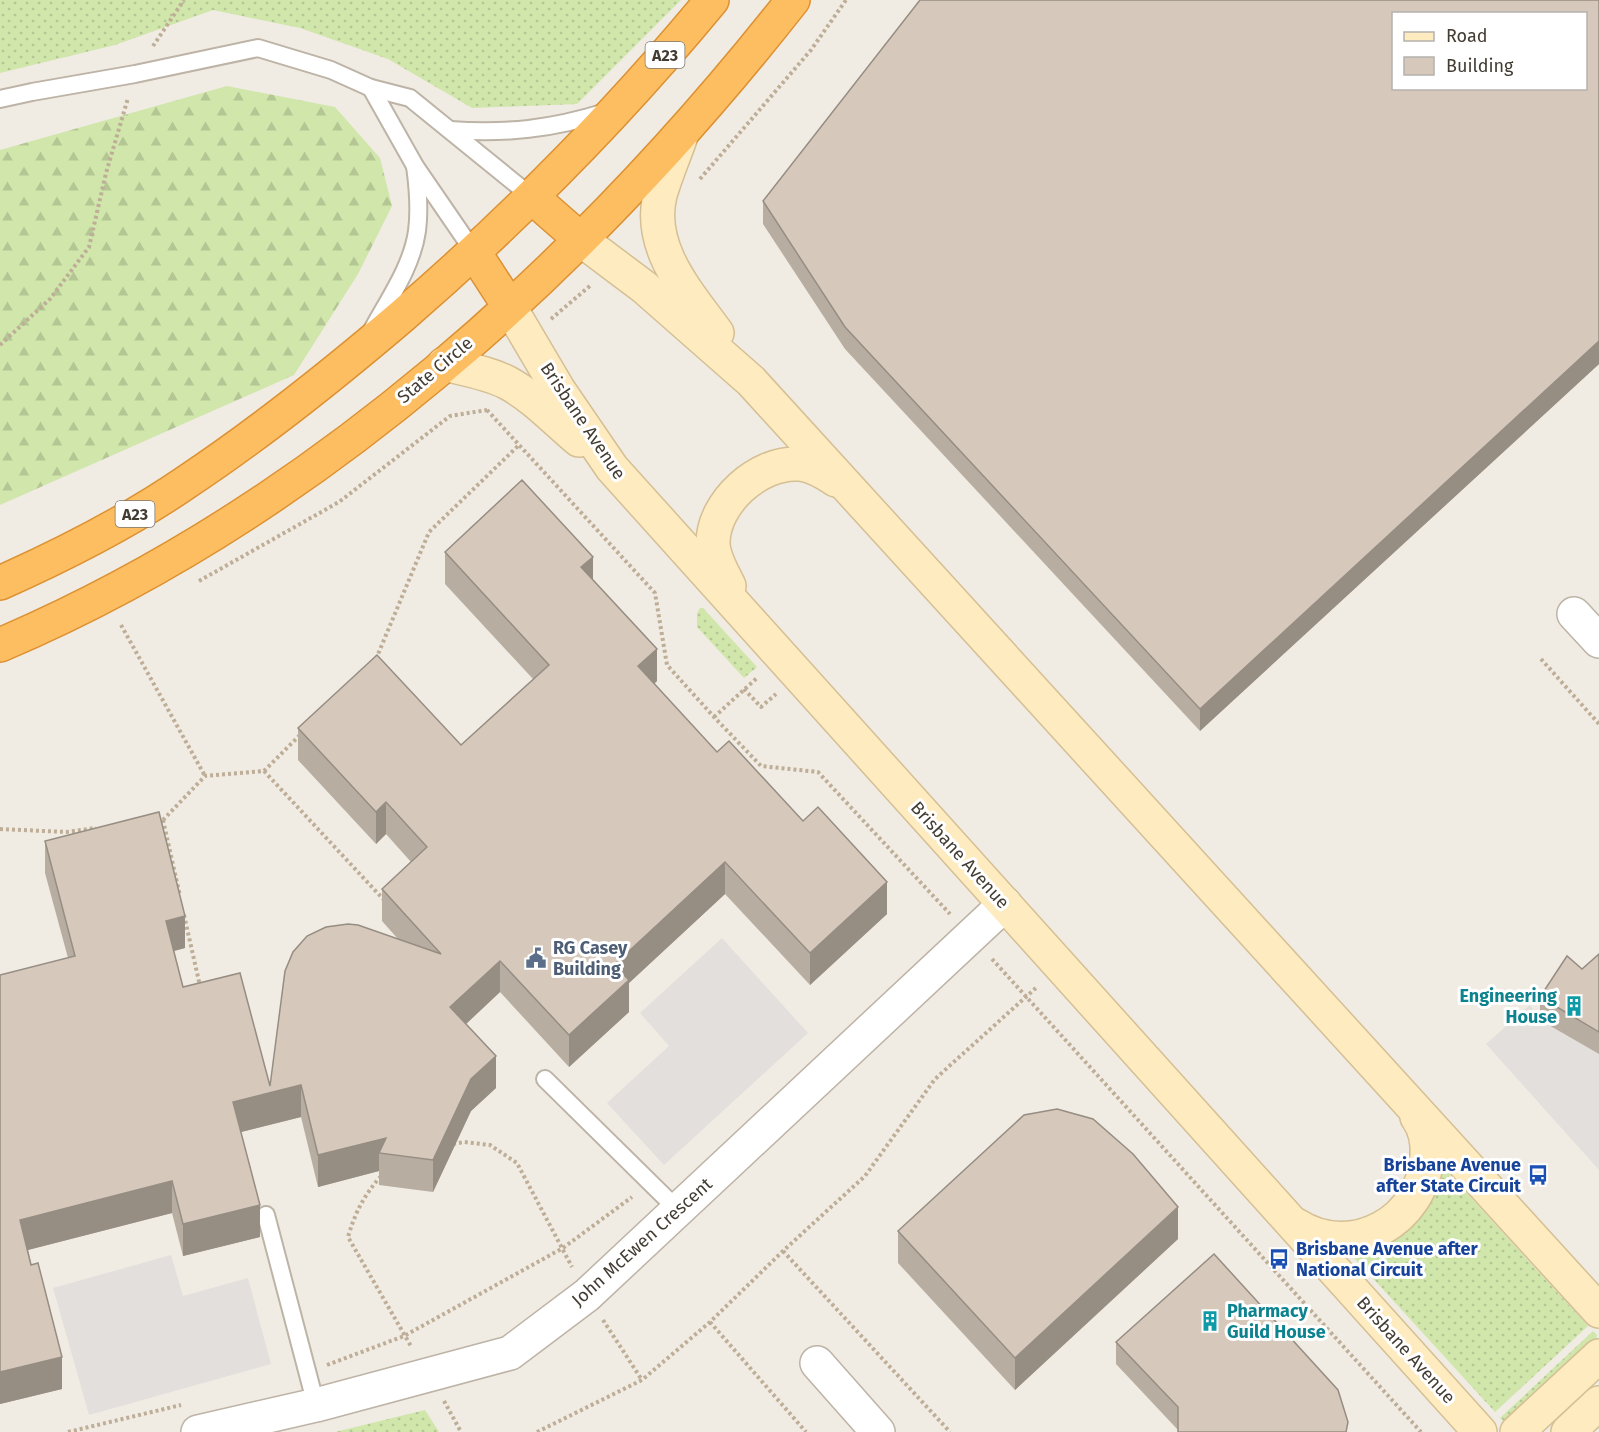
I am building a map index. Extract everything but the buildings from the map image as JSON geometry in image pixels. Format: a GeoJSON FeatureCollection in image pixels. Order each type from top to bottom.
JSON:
{"type":"FeatureCollection","features":[{"type":"Feature","properties":{"kind":"highway","name":"A23"},"geometry":{"type":"LineString","coordinates":[[0,583],[36,567],[123,521],[187,482],[361,351],[474,252],[532,197],[618,108],[712,0]]}},
{"type":"Feature","properties":{"kind":"highway","name":"State Circle"},"geometry":{"type":"LineString","coordinates":[[0,645],[99,599],[229,523],[316,464],[444,364],[580,239],[682,133],[732,77],[793,0]]}},
{"type":"Feature","properties":{"kind":"highway"},"geometry":{"type":"LineString","coordinates":[[532,197],[580,239]]}},
{"type":"Feature","properties":{"kind":"highway","name":"Brisbane Avenue"},"geometry":{"type":"LineString","coordinates":[[474,252],[509,306]]}},
{"type":"Feature","properties":{"kind":"main road"},"geometry":{"type":"LineString","coordinates":[[682,133],[659,204],[658,223],[662,247],[673,270],[751,381]]}},
{"type":"Feature","properties":{"kind":"main road"},"geometry":{"type":"LineString","coordinates":[[580,239],[664,304],[751,381],[1599,1311]]}},
{"type":"Feature","properties":{"kind":"main road","name":"Brisbane Avenue"},"geometry":{"type":"LineString","coordinates":[[509,306],[558,389],[612,468],[1480,1432]]}},
{"type":"Feature","properties":{"kind":"main road"},"geometry":{"type":"LineString","coordinates":[[444,364],[497,378],[516,388],[612,468]]}},
{"type":"Feature","properties":{"kind":"main road"},"geometry":{"type":"LineString","coordinates":[[742,612],[714,549],[717,525],[731,499],[746,484],[762,473],[789,464],[817,469],[848,488]]}},
{"type":"Feature","properties":{"kind":"main road"},"geometry":{"type":"LineString","coordinates":[[1293,1223],[1319,1236],[1347,1238],[1375,1232],[1388,1225],[1404,1211],[1423,1180],[1427,1152],[1422,1123],[1406,1101]]}},
{"type":"Feature","properties":{"kind":"main road"},"geometry":{"type":"LineString","coordinates":[[1517,1432],[1599,1356]]}},
{"type":"Feature","properties":{"kind":"main road"},"geometry":{"type":"LineString","coordinates":[[1568,1432],[1599,1403]]}},
{"type":"Feature","properties":{"kind":"street"},"geometry":{"type":"LineString","coordinates":[[1574,614],[1599,641]]}},
{"type":"Feature","properties":{"kind":"street","name":"John McEwen Crescent"},"geometry":{"type":"LineString","coordinates":[[190,1418],[316,1405],[510,1353],[587,1295],[1005,904]]}},
{"type":"Feature","properties":{"kind":"street"},"geometry":{"type":"LineString","coordinates":[[817,1363],[878,1432]]}},
{"type":"Feature","properties":{"kind":"lane"},"geometry":{"type":"LineString","coordinates":[[0,99],[258,48],[331,70],[371,88],[410,98],[532,197]]}},
{"type":"Feature","properties":{"kind":"lane"},"geometry":{"type":"LineString","coordinates":[[371,88],[416,166],[474,252]]}},
{"type":"Feature","properties":{"kind":"lane"},"geometry":{"type":"LineString","coordinates":[[450,130],[518,131],[560,124],[618,108]]}},
{"type":"Feature","properties":{"kind":"lane"},"geometry":{"type":"LineString","coordinates":[[361,351],[411,257],[417,232],[419,204],[416,166]]}},
{"type":"Feature","properties":{"kind":"lane"},"geometry":{"type":"LineString","coordinates":[[545,1079],[679,1210]]}},
{"type":"Feature","properties":{"kind":"lane"},"geometry":{"type":"LineString","coordinates":[[266,1215],[316,1405]]}},
{"type":"Feature","properties":{"kind":"path"},"geometry":{"type":"LineString","coordinates":[[0,345],[50,299],[89,247],[106,173],[135,74],[184,0]]}},
{"type":"Feature","properties":{"kind":"path"},"geometry":{"type":"LineString","coordinates":[[698,182],[811,50],[846,0]]}},
{"type":"Feature","properties":{"kind":"path"},"geometry":{"type":"LineString","coordinates":[[529,338],[614,265]]}},
{"type":"Feature","properties":{"kind":"path"},"geometry":{"type":"LineString","coordinates":[[487,410],[655,593],[668,665],[714,717],[761,766],[818,772],[954,918]]}},
{"type":"Feature","properties":{"kind":"path"},"geometry":{"type":"LineString","coordinates":[[375,661],[429,532],[519,445]]}},
{"type":"Feature","properties":{"kind":"path"},"geometry":{"type":"LineString","coordinates":[[121,625],[205,776]]}},
{"type":"Feature","properties":{"kind":"path"},"geometry":{"type":"LineString","coordinates":[[1541,659],[1599,724]]}},
{"type":"Feature","properties":{"kind":"path"},"geometry":{"type":"LineString","coordinates":[[714,717],[762,673]]}},
{"type":"Feature","properties":{"kind":"path"},"geometry":{"type":"LineString","coordinates":[[744,689],[761,707],[779,690]]}},
{"type":"Feature","properties":{"kind":"path"},"geometry":{"type":"LineString","coordinates":[[153,822],[163,820],[205,776],[264,771],[304,731]]}},
{"type":"Feature","properties":{"kind":"path"},"geometry":{"type":"LineString","coordinates":[[264,771],[385,902]]}},
{"type":"Feature","properties":{"kind":"path"},"geometry":{"type":"LineString","coordinates":[[163,820],[181,900]]}},
{"type":"Feature","properties":{"kind":"path"},"geometry":{"type":"LineString","coordinates":[[0,829],[66,832],[99,828]]}},
{"type":"Feature","properties":{"kind":"path"},"geometry":{"type":"LineString","coordinates":[[184,911],[201,991]]}},
{"type":"Feature","properties":{"kind":"path"},"geometry":{"type":"LineString","coordinates":[[988,955],[1421,1432]]}},
{"type":"Feature","properties":{"kind":"path"},"geometry":{"type":"LineString","coordinates":[[540,1431],[642,1380],[710,1322],[865,1176],[935,1079],[1043,982]]}},
{"type":"Feature","properties":{"kind":"path"},"geometry":{"type":"LineString","coordinates":[[443,1146],[464,1142],[490,1145],[517,1163],[587,1295],[642,1380]]}},
{"type":"Feature","properties":{"kind":"path"},"geometry":{"type":"LineString","coordinates":[[388,1168],[368,1191],[354,1214],[348,1237],[461,1432]]}},
{"type":"Feature","properties":{"kind":"path"},"geometry":{"type":"LineString","coordinates":[[344,1360],[404,1336],[562,1248],[628,1200]]}},
{"type":"Feature","properties":{"kind":"path"},"geometry":{"type":"LineString","coordinates":[[783,1251],[950,1432]]}},
{"type":"Feature","properties":{"kind":"path"},"geometry":{"type":"LineString","coordinates":[[710,1322],[806,1432]]}},
{"type":"Feature","properties":{"kind":"path"},"geometry":{"type":"LineString","coordinates":[[68,1432],[190,1418]]}},
{"type":"Feature","properties":{"kind":"green space"},"geometry":{"type":"Polygon","coordinates":[[[0,0],[681,0],[577,104],[472,108],[388,59],[300,28],[213,10],[115,45],[0,73],[0,0]]]}},
{"type":"Feature","properties":{"kind":"green space"},"geometry":{"type":"Polygon","coordinates":[[[227,86],[335,107],[380,158],[392,206],[358,274],[294,375],[0,505],[0,150],[227,86]]]}},
{"type":"Feature","properties":{"kind":"green space"},"geometry":{"type":"Polygon","coordinates":[[[700,608],[703,608],[757,667],[744,678],[697,627],[697,614],[700,608]]]}},
{"type":"Feature","properties":{"kind":"green space"},"geometry":{"type":"Polygon","coordinates":[[[1441,1165],[1588,1326],[1495,1412],[1346,1249],[1441,1165]]]}},
{"type":"Feature","properties":{"kind":"green space"},"geometry":{"type":"Polygon","coordinates":[[[1593,1331],[1597,1335],[1596,1342],[1505,1422],[1500,1418],[1593,1331]]]}},
{"type":"Feature","properties":{"kind":"green space"},"geometry":{"type":"Polygon","coordinates":[[[425,1410],[439,1432],[335,1432],[425,1410]]]}},
{"type":"Feature","properties":{"kind":"shaded area"},"geometry":{"type":"Polygon","coordinates":[[[722,938],[808,1033],[664,1165],[607,1103],[669,1046],[640,1013],[722,938]]]}},
{"type":"Feature","properties":{"kind":"shaded area"},"geometry":{"type":"Polygon","coordinates":[[[1530,1005],[1540,1020],[1599,1054],[1599,1170],[1486,1044],[1530,1005]]]}},
{"type":"Feature","properties":{"kind":"shaded area"},"geometry":{"type":"Polygon","coordinates":[[[171,1255],[183,1296],[248,1278],[271,1364],[89,1415],[53,1288],[171,1255]]]}},
{"type":"Feature","properties":{"kind":"place","name":"RG Casey Building"},"geometry":{"type":"Point","coordinates":[536,958]}},
{"type":"Feature","properties":{"kind":"place","name":"Engineering House"},"geometry":{"type":"Point","coordinates":[1574,1006]}},
{"type":"Feature","properties":{"kind":"place","name":"Brisbane Avenue after State Circuit"},"geometry":{"type":"Point","coordinates":[1538,1175]}},
{"type":"Feature","properties":{"kind":"place","name":"Brisbane Avenue after National Circuit"},"geometry":{"type":"Point","coordinates":[1279,1259]}},
{"type":"Feature","properties":{"kind":"place","name":"Pharmacy Guild House"},"geometry":{"type":"Point","coordinates":[1210,1321]}}]}
